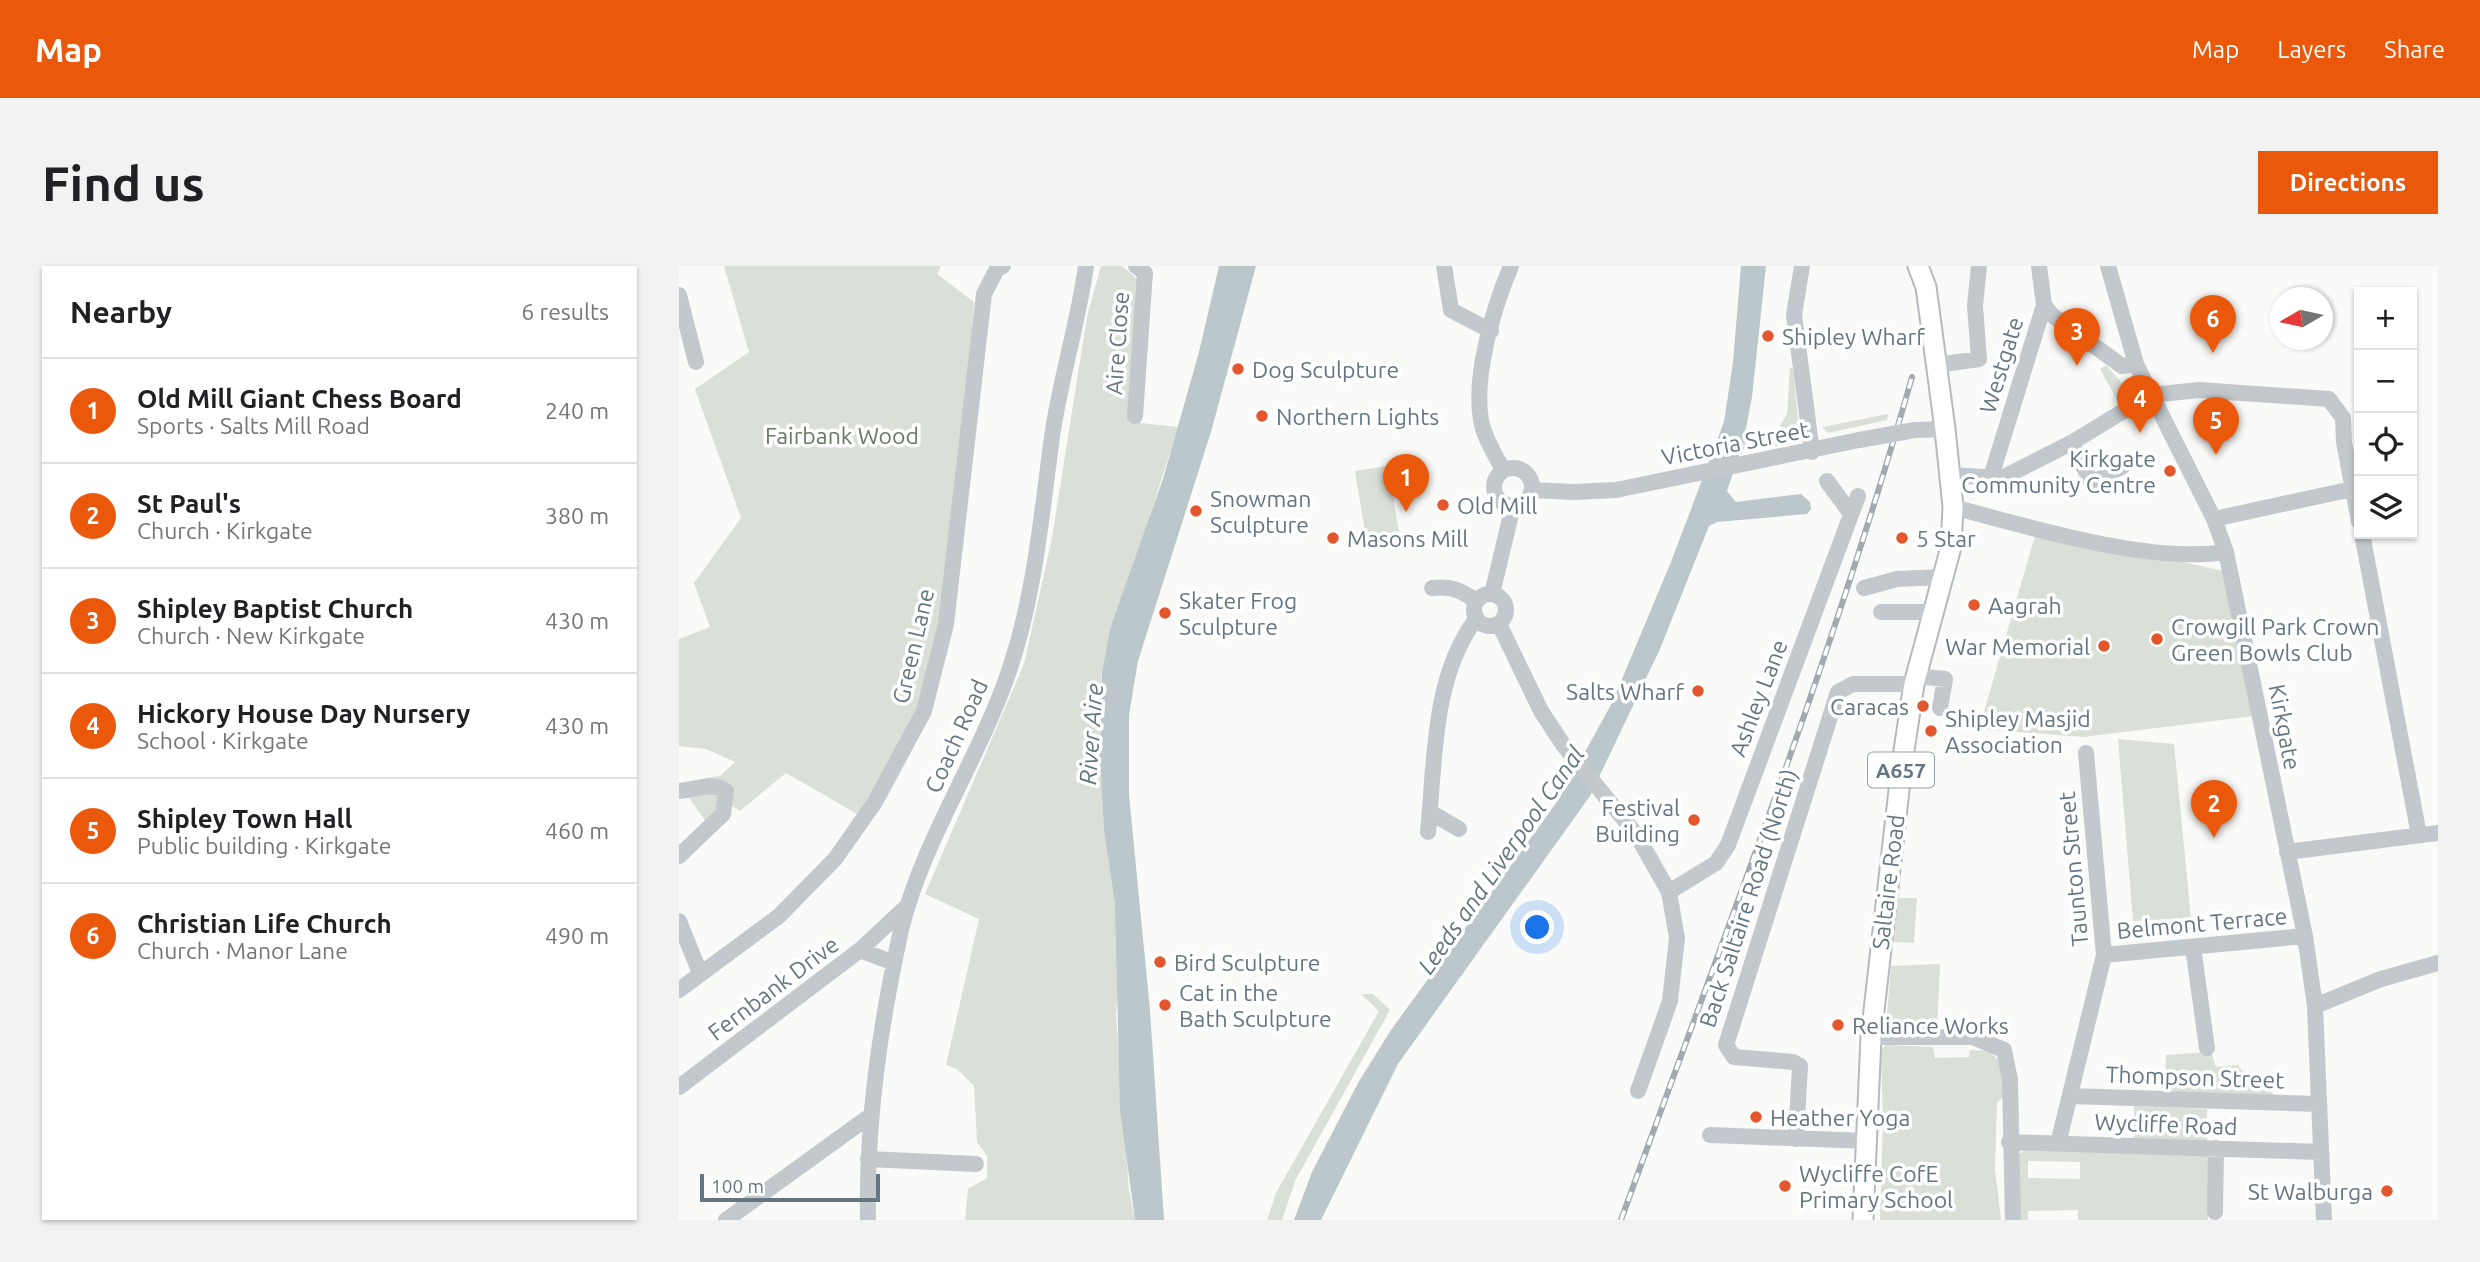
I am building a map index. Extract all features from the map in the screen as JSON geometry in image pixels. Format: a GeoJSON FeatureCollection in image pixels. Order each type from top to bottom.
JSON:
{"type":"FeatureCollection","features":[{"type":"Feature","properties":{"kind":"main road","name":"A657"},"geometry":{"type":"LineString","coordinates":[[1918,266],[1926,287],[1953,507]]}},
{"type":"Feature","properties":{"kind":"main road","name":"A657"},"geometry":{"type":"LineString","coordinates":[[1926,287],[1929,266]]}},
{"type":"Feature","properties":{"kind":"main road","name":"Saltaire Road"},"geometry":{"type":"LineString","coordinates":[[1863,1220],[1871,1037],[1915,680],[1931,612],[1951,547],[1953,507]]}},
{"type":"Feature","properties":{"kind":"street","name":"Coach Road"},"geometry":{"type":"LineString","coordinates":[[868,1220],[870,1116],[879,1045],[906,907],[975,757],[1019,642],[1037,565],[1052,437],[1086,266]]}},
{"type":"Feature","properties":{"kind":"street"},"geometry":{"type":"LineString","coordinates":[[1444,266],[1451,310],[1490,331]]}},
{"type":"Feature","properties":{"kind":"street"},"geometry":{"type":"LineString","coordinates":[[1503,470],[1481,419],[1482,371],[1500,290],[1511,266]]}},
{"type":"Feature","properties":{"kind":"street"},"geometry":{"type":"LineString","coordinates":[[1802,266],[1794,315],[1812,452]]}},
{"type":"Feature","properties":{"kind":"street"},"geometry":{"type":"LineString","coordinates":[[1937,365],[1979,359],[1975,306],[1979,266]]}},
{"type":"Feature","properties":{"kind":"street","name":"Westgate"},"geometry":{"type":"LineString","coordinates":[[1991,477],[2044,305],[2039,266]]}},
{"type":"Feature","properties":{"kind":"street","name":"Kirkgate"},"geometry":{"type":"LineString","coordinates":[[2108,266],[2136,364],[2214,519],[2225,551],[2305,936],[2315,1006],[2324,1220]]}},
{"type":"Feature","properties":{"kind":"street","name":"Green Lane"},"geometry":{"type":"LineString","coordinates":[[679,990],[779,916],[835,859],[875,802],[924,711],[946,624],[984,294],[998,267]]}},
{"type":"Feature","properties":{"kind":"street","name":"Aire Close"},"geometry":{"type":"LineString","coordinates":[[1135,416],[1141,270]]}},
{"type":"Feature","properties":{"kind":"street"},"geometry":{"type":"LineString","coordinates":[[679,295],[696,362]]}},
{"type":"Feature","properties":{"kind":"street"},"geometry":{"type":"LineString","coordinates":[[2044,305],[2052,315],[2122,366],[2136,364]]}},
{"type":"Feature","properties":{"kind":"street"},"geometry":{"type":"LineString","coordinates":[[1949,475],[2002,478],[2071,443],[2150,396],[2199,390],[2329,399],[2343,418],[2344,442],[2354,494]]}},
{"type":"Feature","properties":{"kind":"street","name":"Victoria Street"},"geometry":{"type":"LineString","coordinates":[[1532,490],[1616,490],[1743,463],[1812,452],[1859,440],[1915,430],[1945,429]]}},
{"type":"Feature","properties":{"kind":"street"},"geometry":{"type":"LineString","coordinates":[[2071,443],[2092,483],[2123,466]]}},
{"type":"Feature","properties":{"kind":"street"},"geometry":{"type":"LineString","coordinates":[[1503,470],[1521,470],[1530,480],[1532,490],[1527,499],[1513,506],[1499,501],[1494,493],[1495,480],[1503,470]]}},
{"type":"Feature","properties":{"kind":"street"},"geometry":{"type":"LineString","coordinates":[[1827,481],[1851,514]]}},
{"type":"Feature","properties":{"kind":"street"},"geometry":{"type":"LineString","coordinates":[[2214,519],[2353,489]]}},
{"type":"Feature","properties":{"kind":"street","name":"Ashley Lane"},"geometry":{"type":"LineString","coordinates":[[1669,892],[1716,863],[1728,845],[1859,496]]}},
{"type":"Feature","properties":{"kind":"street"},"geometry":{"type":"LineString","coordinates":[[1476,601],[1492,593],[1513,506]]}},
{"type":"Feature","properties":{"kind":"street"},"geometry":{"type":"LineString","coordinates":[[1953,507],[2125,547],[2196,556],[2225,551]]}},
{"type":"Feature","properties":{"kind":"street"},"geometry":{"type":"LineString","coordinates":[[2363,539],[2419,835]]}},
{"type":"Feature","properties":{"kind":"street"},"geometry":{"type":"LineString","coordinates":[[1864,588],[1897,579],[1942,577]]}},
{"type":"Feature","properties":{"kind":"street"},"geometry":{"type":"LineString","coordinates":[[1432,587],[1447,586],[1462,591],[1476,601]]}},
{"type":"Feature","properties":{"kind":"street"},"geometry":{"type":"LineString","coordinates":[[1476,619],[1489,626],[1499,624],[1506,616],[1507,608],[1501,597],[1492,593]]}},
{"type":"Feature","properties":{"kind":"street"},"geometry":{"type":"LineString","coordinates":[[1428,832],[1449,666],[1461,639],[1476,619],[1476,601]]}},
{"type":"Feature","properties":{"kind":"street"},"geometry":{"type":"LineString","coordinates":[[1881,612],[1931,612]]}},
{"type":"Feature","properties":{"kind":"street"},"geometry":{"type":"LineString","coordinates":[[1499,624],[1541,711],[1564,746],[1604,791],[1636,834],[1669,892],[1677,938],[1670,1001],[1639,1091]]}},
{"type":"Feature","properties":{"kind":"street"},"geometry":{"type":"LineString","coordinates":[[1915,680],[1945,679],[1940,708]]}},
{"type":"Feature","properties":{"kind":"street","name":"Back Saltaire Road (North)"},"geometry":{"type":"LineString","coordinates":[[1796,1139],[1800,1066],[1793,1062],[1734,1057],[1726,1045],[1838,692],[1853,684],[1915,680]]}},
{"type":"Feature","properties":{"kind":"street","name":"Taunton Street"},"geometry":{"type":"LineString","coordinates":[[2058,1144],[2104,955],[2086,753]]}},
{"type":"Feature","properties":{"kind":"street"},"geometry":{"type":"LineString","coordinates":[[679,791],[706,786],[720,787],[726,791],[723,814],[679,856]]}},
{"type":"Feature","properties":{"kind":"street"},"geometry":{"type":"LineString","coordinates":[[1430,812],[1459,829]]}},
{"type":"Feature","properties":{"kind":"street"},"geometry":{"type":"LineString","coordinates":[[2287,852],[2438,832]]}},
{"type":"Feature","properties":{"kind":"street","name":"Fernbank Drive"},"geometry":{"type":"LineString","coordinates":[[679,1087],[860,950],[906,907]]}},
{"type":"Feature","properties":{"kind":"street"},"geometry":{"type":"LineString","coordinates":[[679,921],[700,973]]}},
{"type":"Feature","properties":{"kind":"street","name":"Belmont Terrace"},"geometry":{"type":"LineString","coordinates":[[2104,955],[2305,936]]}},
{"type":"Feature","properties":{"kind":"street"},"geometry":{"type":"LineString","coordinates":[[2193,947],[2207,1048]]}},
{"type":"Feature","properties":{"kind":"street","name":"Fernbank Drive"},"geometry":{"type":"LineString","coordinates":[[860,950],[894,963]]}},
{"type":"Feature","properties":{"kind":"street"},"geometry":{"type":"LineString","coordinates":[[2315,1006],[2381,979],[2438,963]]}},
{"type":"Feature","properties":{"kind":"street"},"geometry":{"type":"LineString","coordinates":[[1871,1037],[1973,1037],[2004,1050],[2010,1080],[2009,1142],[2013,1220]]}},
{"type":"Feature","properties":{"kind":"street","name":"Thompson Street"},"geometry":{"type":"LineString","coordinates":[[2070,1096],[2319,1104]]}},
{"type":"Feature","properties":{"kind":"street"},"geometry":{"type":"LineString","coordinates":[[726,1220],[870,1116]]}},
{"type":"Feature","properties":{"kind":"street"},"geometry":{"type":"LineString","coordinates":[[1710,1135],[1866,1141]]}},
{"type":"Feature","properties":{"kind":"street","name":"Wycliffe Road"},"geometry":{"type":"LineString","coordinates":[[2009,1142],[2321,1152]]}},
{"type":"Feature","properties":{"kind":"street"},"geometry":{"type":"LineString","coordinates":[[2215,1148],[2215,1212]]}},
{"type":"Feature","properties":{"kind":"street"},"geometry":{"type":"LineString","coordinates":[[868,1159],[976,1164]]}},
{"type":"Feature","properties":{"kind":"green space","name":"Fairbank Wood"},"geometry":{"type":"Polygon","coordinates":[[[724,266],[941,266],[937,274],[974,302],[965,435],[942,617],[921,708],[859,815],[786,773],[740,811],[725,802],[711,829],[684,791],[706,786],[706,778],[720,776],[735,762],[706,749],[679,746],[679,639],[710,627],[694,583],[741,518],[695,389],[749,352],[724,266]]]}},
{"type":"Feature","properties":{"kind":"green space"},"geometry":{"type":"Polygon","coordinates":[[[1101,266],[1122,266],[1138,280],[1131,422],[1178,427],[1131,576],[1110,629],[1102,671],[1099,708],[1104,831],[1115,904],[1119,974],[1116,1015],[1129,1191],[1135,1220],[965,1220],[968,1189],[987,1178],[987,1156],[977,1142],[974,1086],[957,1069],[946,1065],[979,919],[925,894],[1024,664],[1052,538],[1087,317],[1101,266]]]}},
{"type":"Feature","properties":{"kind":"green space"},"geometry":{"type":"Polygon","coordinates":[[[2106,365],[2131,393],[2117,400],[2100,369],[2106,365]]]}},
{"type":"Feature","properties":{"kind":"green space"},"geometry":{"type":"Polygon","coordinates":[[[1790,367],[1793,369],[1799,429],[1782,445],[1739,451],[1743,439],[1775,435],[1787,414],[1790,367]]]}},
{"type":"Feature","properties":{"kind":"green space"},"geometry":{"type":"Polygon","coordinates":[[[1888,414],[1887,420],[1828,433],[1822,427],[1888,414]]]}},
{"type":"Feature","properties":{"kind":"green space"},"geometry":{"type":"Polygon","coordinates":[[[1388,466],[1399,532],[1366,538],[1355,471],[1388,466]]]}},
{"type":"Feature","properties":{"kind":"green space"},"geometry":{"type":"Polygon","coordinates":[[[2037,529],[2223,571],[2254,716],[2083,737],[1979,729],[2037,529]]]}},
{"type":"Feature","properties":{"kind":"green space"},"geometry":{"type":"Polygon","coordinates":[[[2118,739],[2174,744],[2191,918],[2133,921],[2118,739]]]}},
{"type":"Feature","properties":{"kind":"green space"},"geometry":{"type":"Polygon","coordinates":[[[1897,898],[1917,898],[1914,943],[1894,942],[1897,898]]]}},
{"type":"Feature","properties":{"kind":"green space"},"geometry":{"type":"Polygon","coordinates":[[[1940,964],[1937,1030],[1889,1030],[1886,1026],[1891,966],[1940,964]]]}},
{"type":"Feature","properties":{"kind":"green space"},"geometry":{"type":"Polygon","coordinates":[[[1361,994],[1373,994],[1390,1010],[1296,1179],[1282,1220],[1267,1220],[1276,1193],[1379,1011],[1361,994]]]}},
{"type":"Feature","properties":{"kind":"green space"},"geometry":{"type":"Polygon","coordinates":[[[1886,1045],[1933,1047],[1935,1058],[1969,1057],[1970,1050],[1990,1051],[2004,1067],[2004,1096],[1997,1103],[1995,1168],[2001,1220],[1880,1220],[1883,1119],[1881,1059],[1882,1049],[1886,1045]]]}},
{"type":"Feature","properties":{"kind":"green space"},"geometry":{"type":"Polygon","coordinates":[[[2211,1052],[2216,1067],[2238,1065],[2250,1082],[2273,1080],[2272,1097],[2165,1095],[2166,1055],[2211,1052]]]}},
{"type":"Feature","properties":{"kind":"green space"},"geometry":{"type":"Polygon","coordinates":[[[2134,1106],[2207,1109],[2207,1142],[2134,1141],[2134,1106]]]}},
{"type":"Feature","properties":{"kind":"green space"},"geometry":{"type":"Polygon","coordinates":[[[2025,1150],[2209,1155],[2208,1220],[2078,1220],[2078,1210],[2028,1211],[2028,1220],[2018,1220],[2018,1155],[2025,1150]],[[2028,1161],[2028,1178],[2080,1179],[2080,1162],[2028,1161]]]}},
{"type":"Feature","properties":{"kind":"shaded area","name":"River Aire"},"geometry":{"type":"Polygon","coordinates":[[[1219,266],[1256,266],[1211,432],[1138,661],[1129,715],[1129,795],[1150,1010],[1164,1220],[1135,1220],[1120,1110],[1115,904],[1104,831],[1100,756],[1102,672],[1110,629],[1163,479],[1199,352],[1219,266]]]}},
{"type":"Feature","properties":{"kind":"shaded area"},"geometry":{"type":"Polygon","coordinates":[[[1741,266],[1766,266],[1752,397],[1743,443],[1727,491],[1736,502],[1801,494],[1810,502],[1811,509],[1807,514],[1717,522],[1709,526],[1660,649],[1590,796],[1398,1064],[1321,1220],[1294,1220],[1312,1172],[1358,1083],[1391,1030],[1559,799],[1612,703],[1671,562],[1724,422],[1733,362],[1741,266]]]}},
{"type":"Feature","properties":{"kind":"railway"},"geometry":{"type":"LineString","coordinates":[[1621,1220],[1811,696],[1847,590],[1912,377]]}},
{"type":"Feature","properties":{"kind":"place","name":"Shipley Wharf"},"geometry":{"type":"Point","coordinates":[1768,336]}},
{"type":"Feature","properties":{"kind":"place","name":"Christian Life Church"},"geometry":{"type":"Point","coordinates":[2213,353]}},
{"type":"Feature","properties":{"kind":"place","name":"Shipley Baptist Church"},"geometry":{"type":"Point","coordinates":[2077,366]}},
{"type":"Feature","properties":{"kind":"place","name":"Dog Sculpture"},"geometry":{"type":"Point","coordinates":[1238,369]}},
{"type":"Feature","properties":{"kind":"place","name":"Northern Lights"},"geometry":{"type":"Point","coordinates":[1262,416]}},
{"type":"Feature","properties":{"kind":"place","name":"Hickory House Day Nursery"},"geometry":{"type":"Point","coordinates":[2140,433]}},
{"type":"Feature","properties":{"kind":"place","name":"Shipley Town Hall"},"geometry":{"type":"Point","coordinates":[2216,455]}},
{"type":"Feature","properties":{"kind":"place","name":"Kirkgate Community Centre"},"geometry":{"type":"Point","coordinates":[2170,471]}},
{"type":"Feature","properties":{"kind":"place","name":"Old Mill"},"geometry":{"type":"Point","coordinates":[1443,505]}},
{"type":"Feature","properties":{"kind":"place","name":"Snowman Sculpture"},"geometry":{"type":"Point","coordinates":[1196,511]}},
{"type":"Feature","properties":{"kind":"place","name":"Old Mill Giant Chess Board"},"geometry":{"type":"Point","coordinates":[1406,512]}},
{"type":"Feature","properties":{"kind":"place","name":"Masons Mill"},"geometry":{"type":"Point","coordinates":[1333,538]}},
{"type":"Feature","properties":{"kind":"place","name":"5 Star"},"geometry":{"type":"Point","coordinates":[1902,538]}},
{"type":"Feature","properties":{"kind":"place","name":"Aagrah"},"geometry":{"type":"Point","coordinates":[1974,605]}},
{"type":"Feature","properties":{"kind":"place","name":"Skater Frog Sculpture"},"geometry":{"type":"Point","coordinates":[1165,613]}},
{"type":"Feature","properties":{"kind":"place","name":"Crowgill Park Crown Green Bowls Club"},"geometry":{"type":"Point","coordinates":[2157,639]}},
{"type":"Feature","properties":{"kind":"place","name":"War Memorial"},"geometry":{"type":"Point","coordinates":[2104,646]}},
{"type":"Feature","properties":{"kind":"place","name":"Salts Wharf"},"geometry":{"type":"Point","coordinates":[1698,691]}},
{"type":"Feature","properties":{"kind":"place","name":"Caracas"},"geometry":{"type":"Point","coordinates":[1923,706]}},
{"type":"Feature","properties":{"kind":"place","name":"Shipley Masjid Association"},"geometry":{"type":"Point","coordinates":[1931,731]}},
{"type":"Feature","properties":{"kind":"place","name":"Festival Building"},"geometry":{"type":"Point","coordinates":[1694,820]}},
{"type":"Feature","properties":{"kind":"place","name":"St Paul's"},"geometry":{"type":"Point","coordinates":[2214,838]}},
{"type":"Feature","properties":{"kind":"place","name":"Bird Sculpture"},"geometry":{"type":"Point","coordinates":[1160,962]}},
{"type":"Feature","properties":{"kind":"place","name":"Cat in the Bath Sculpture"},"geometry":{"type":"Point","coordinates":[1165,1005]}},
{"type":"Feature","properties":{"kind":"place","name":"Reliance Works"},"geometry":{"type":"Point","coordinates":[1838,1025]}},
{"type":"Feature","properties":{"kind":"place","name":"Heather Yoga"},"geometry":{"type":"Point","coordinates":[1756,1117]}},
{"type":"Feature","properties":{"kind":"place","name":"Wycliffe CofE Primary School"},"geometry":{"type":"Point","coordinates":[1785,1186]}},
{"type":"Feature","properties":{"kind":"place","name":"St Walburga"},"geometry":{"type":"Point","coordinates":[2387,1191]}},
{"type":"Feature","properties":{"kind":"water label","name":"Leeds and Liverpool Canal"},"geometry":{"type":"Point","coordinates":[1501,860]}}]}
